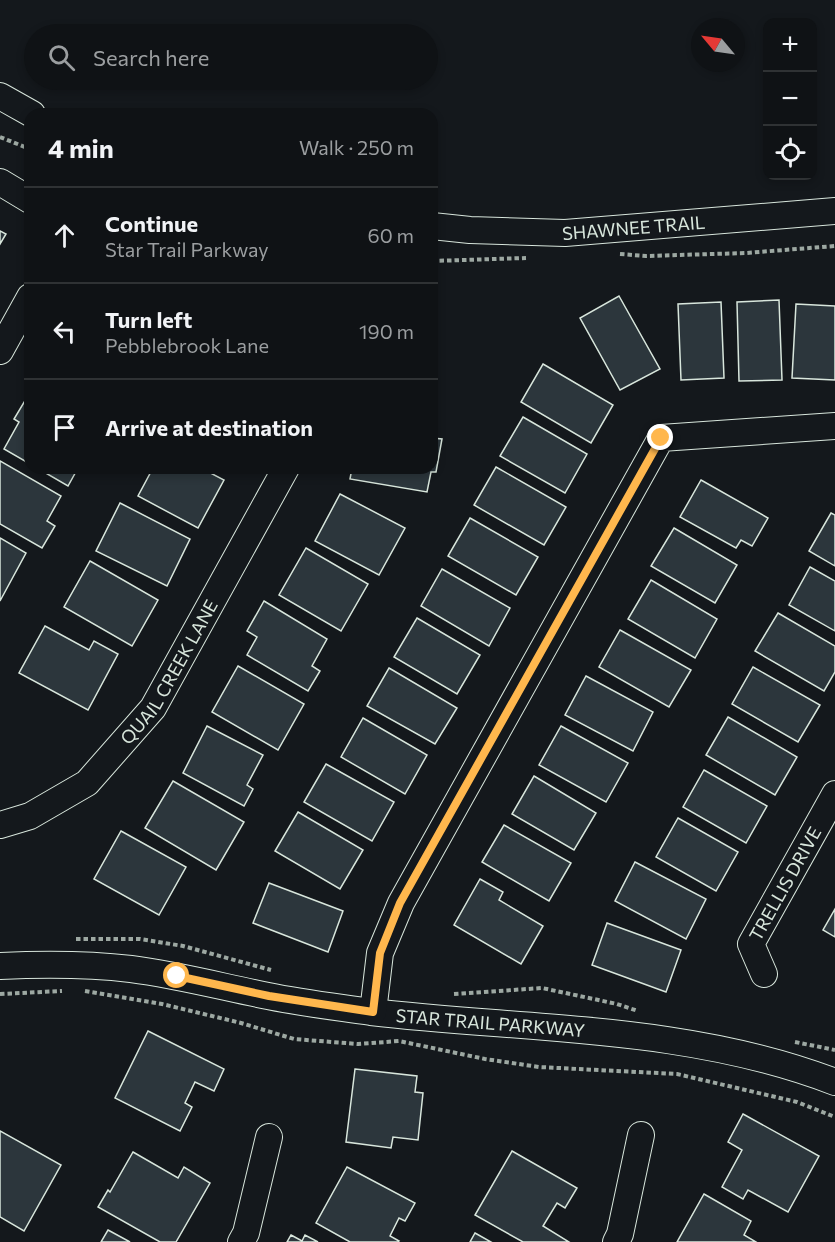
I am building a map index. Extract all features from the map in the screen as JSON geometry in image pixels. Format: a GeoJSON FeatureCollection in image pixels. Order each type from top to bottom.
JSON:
{"type":"FeatureCollection","features":[{"type":"Feature","properties":{"kind":"street"},"geometry":{"type":"LineString","coordinates":[[0,96],[24,110]]}},
{"type":"Feature","properties":{"kind":"street"},"geometry":{"type":"LineString","coordinates":[[0,182],[24,196]]}},
{"type":"Feature","properties":{"kind":"street","name":"SHAWNEE TRAIL"},"geometry":{"type":"LineString","coordinates":[[438,227],[565,233],[835,211]]}},
{"type":"Feature","properties":{"kind":"street"},"geometry":{"type":"LineString","coordinates":[[0,351],[24,308]]}},
{"type":"Feature","properties":{"kind":"street"},"geometry":{"type":"LineString","coordinates":[[373,1012],[380,953],[400,903],[661,438],[835,426]]}},
{"type":"Feature","properties":{"kind":"street","name":"QUAIL CREEK LANE"},"geometry":{"type":"LineString","coordinates":[[0,825],[30,816],[87,783],[153,708],[282,474]]}},
{"type":"Feature","properties":{"kind":"street","name":"TRELLIS DRIVE"},"geometry":{"type":"LineString","coordinates":[[764,974],[751,944],[835,794]]}},
{"type":"Feature","properties":{"kind":"street","name":"STAR TRAIL PARKWAY"},"geometry":{"type":"LineString","coordinates":[[0,966],[78,965],[129,969],[177,976],[269,996],[373,1012],[665,1040],[778,1063],[835,1082]]}},
{"type":"Feature","properties":{"kind":"street"},"geometry":{"type":"LineString","coordinates":[[616,1242],[620,1234],[641,1135]]}},
{"type":"Feature","properties":{"kind":"street"},"geometry":{"type":"LineString","coordinates":[[241,1242],[246,1233],[269,1137]]}},
{"type":"Feature","properties":{"kind":"path"},"geometry":{"type":"LineString","coordinates":[[0,137],[24,147]]}},
{"type":"Feature","properties":{"kind":"path"},"geometry":{"type":"LineString","coordinates":[[614,254],[646,256],[746,254],[835,246]]}},
{"type":"Feature","properties":{"kind":"path"},"geometry":{"type":"LineString","coordinates":[[438,261],[537,257]]}},
{"type":"Feature","properties":{"kind":"path"},"geometry":{"type":"LineString","coordinates":[[74,939],[140,939],[183,946],[280,972]]}},
{"type":"Feature","properties":{"kind":"path"},"geometry":{"type":"LineString","coordinates":[[445,995],[542,988],[617,1004],[646,1013]]}},
{"type":"Feature","properties":{"kind":"path"},"geometry":{"type":"LineString","coordinates":[[77,990],[162,1004],[241,1023],[294,1039],[358,1044],[399,1041],[485,1059],[538,1067],[677,1074],[797,1102],[835,1117]]}},
{"type":"Feature","properties":{"kind":"path"},"geometry":{"type":"LineString","coordinates":[[0,994],[66,991]]}},
{"type":"Feature","properties":{"kind":"path"},"geometry":{"type":"LineString","coordinates":[[788,1040],[835,1050]]}},
{"type":"Feature","properties":{"kind":"building"},"geometry":{"type":"Polygon","coordinates":[[[0,231],[6,234],[0,244],[0,231]]]}},
{"type":"Feature","properties":{"kind":"building"},"geometry":{"type":"Polygon","coordinates":[[[619,296],[660,369],[620,390],[580,318],[619,296]]]}},
{"type":"Feature","properties":{"kind":"building"},"geometry":{"type":"Polygon","coordinates":[[[779,300],[782,380],[739,381],[737,302],[779,300]]]}},
{"type":"Feature","properties":{"kind":"building"},"geometry":{"type":"Polygon","coordinates":[[[721,302],[724,378],[681,380],[678,304],[721,302]]]}},
{"type":"Feature","properties":{"kind":"building"},"geometry":{"type":"Polygon","coordinates":[[[796,304],[835,306],[835,380],[792,378],[796,304]]]}},
{"type":"Feature","properties":{"kind":"building"},"geometry":{"type":"Polygon","coordinates":[[[543,364],[613,405],[591,443],[521,402],[543,364]]]}},
{"type":"Feature","properties":{"kind":"building"},"geometry":{"type":"Polygon","coordinates":[[[24,402],[24,461],[4,449],[19,422],[14,419],[24,402]]]}},
{"type":"Feature","properties":{"kind":"building"},"geometry":{"type":"Polygon","coordinates":[[[523,417],[587,454],[565,493],[500,456],[523,417]]]}},
{"type":"Feature","properties":{"kind":"building"},"geometry":{"type":"Polygon","coordinates":[[[438,439],[442,439],[438,461],[438,439]]]}},
{"type":"Feature","properties":{"kind":"building"},"geometry":{"type":"Polygon","coordinates":[[[0,461],[61,496],[47,521],[55,526],[42,548],[0,524],[0,461]]]}},
{"type":"Feature","properties":{"kind":"building"},"geometry":{"type":"Polygon","coordinates":[[[496,467],[566,507],[544,545],[474,505],[496,467]]]}},
{"type":"Feature","properties":{"kind":"building"},"geometry":{"type":"Polygon","coordinates":[[[47,474],[75,474],[68,486],[47,474]]]}},
{"type":"Feature","properties":{"kind":"building"},"geometry":{"type":"Polygon","coordinates":[[[150,474],[212,474],[224,480],[198,528],[138,496],[150,474]]]}},
{"type":"Feature","properties":{"kind":"building"},"geometry":{"type":"Polygon","coordinates":[[[351,474],[431,474],[427,492],[350,479],[351,474]]]}},
{"type":"Feature","properties":{"kind":"building"},"geometry":{"type":"Polygon","coordinates":[[[701,480],[768,518],[752,546],[741,540],[736,548],[680,517],[701,480]]]}},
{"type":"Feature","properties":{"kind":"building"},"geometry":{"type":"Polygon","coordinates":[[[340,494],[405,528],[379,575],[315,541],[340,494]]]}},
{"type":"Feature","properties":{"kind":"building"},"geometry":{"type":"Polygon","coordinates":[[[120,503],[190,539],[167,586],[96,551],[120,503]]]}},
{"type":"Feature","properties":{"kind":"building"},"geometry":{"type":"Polygon","coordinates":[[[831,513],[835,515],[835,566],[809,551],[831,513]]]}},
{"type":"Feature","properties":{"kind":"building"},"geometry":{"type":"Polygon","coordinates":[[[470,518],[538,557],[516,595],[448,556],[470,518]]]}},
{"type":"Feature","properties":{"kind":"building"},"geometry":{"type":"Polygon","coordinates":[[[674,528],[737,565],[715,603],[651,566],[674,528]]]}},
{"type":"Feature","properties":{"kind":"building"},"geometry":{"type":"Polygon","coordinates":[[[0,538],[26,553],[0,601],[0,538]]]}},
{"type":"Feature","properties":{"kind":"building"},"geometry":{"type":"Polygon","coordinates":[[[306,548],[368,584],[341,631],[279,595],[306,548]]]}},
{"type":"Feature","properties":{"kind":"building"},"geometry":{"type":"Polygon","coordinates":[[[90,561],[158,600],[132,646],[64,607],[90,561]]]}},
{"type":"Feature","properties":{"kind":"building"},"geometry":{"type":"Polygon","coordinates":[[[810,567],[835,581],[835,631],[789,605],[810,567]]]}},
{"type":"Feature","properties":{"kind":"building"},"geometry":{"type":"Polygon","coordinates":[[[442,569],[510,608],[489,646],[421,606],[442,569]]]}},
{"type":"Feature","properties":{"kind":"building"},"geometry":{"type":"Polygon","coordinates":[[[651,580],[717,619],[695,658],[628,619],[651,580]]]}},
{"type":"Feature","properties":{"kind":"building"},"geometry":{"type":"Polygon","coordinates":[[[264,601],[327,639],[312,666],[320,671],[308,691],[247,655],[257,637],[247,631],[264,601]]]}},
{"type":"Feature","properties":{"kind":"building"},"geometry":{"type":"Polygon","coordinates":[[[778,613],[835,646],[835,672],[824,691],[755,651],[778,613]]]}},
{"type":"Feature","properties":{"kind":"building"},"geometry":{"type":"Polygon","coordinates":[[[417,618],[480,655],[457,694],[394,657],[417,618]]]}},
{"type":"Feature","properties":{"kind":"building"},"geometry":{"type":"Polygon","coordinates":[[[45,626],[89,650],[94,641],[118,654],[88,710],[19,673],[45,626]]]}},
{"type":"Feature","properties":{"kind":"building"},"geometry":{"type":"Polygon","coordinates":[[[620,630],[691,670],[669,707],[599,667],[620,630]]]}},
{"type":"Feature","properties":{"kind":"building"},"geometry":{"type":"Polygon","coordinates":[[[238,666],[304,704],[278,750],[212,712],[238,666]]]}},
{"type":"Feature","properties":{"kind":"building"},"geometry":{"type":"Polygon","coordinates":[[[753,667],[820,705],[798,742],[732,704],[753,667]]]}},
{"type":"Feature","properties":{"kind":"building"},"geometry":{"type":"Polygon","coordinates":[[[389,668],[457,708],[435,744],[367,706],[389,668]]]}},
{"type":"Feature","properties":{"kind":"building"},"geometry":{"type":"Polygon","coordinates":[[[586,676],[653,712],[633,751],[565,715],[586,676]]]}},
{"type":"Feature","properties":{"kind":"building"},"geometry":{"type":"Polygon","coordinates":[[[728,717],[797,757],[775,795],[706,755],[728,717]]]}},
{"type":"Feature","properties":{"kind":"building"},"geometry":{"type":"Polygon","coordinates":[[[363,718],[427,755],[405,794],[341,757],[363,718]]]}},
{"type":"Feature","properties":{"kind":"building"},"geometry":{"type":"Polygon","coordinates":[[[207,726],[263,755],[247,785],[253,789],[244,806],[183,773],[207,726]]]}},
{"type":"Feature","properties":{"kind":"building"},"geometry":{"type":"Polygon","coordinates":[[[561,726],[628,763],[606,802],[539,765],[561,726]]]}},
{"type":"Feature","properties":{"kind":"building"},"geometry":{"type":"Polygon","coordinates":[[[326,764],[394,802],[372,841],[304,802],[326,764]]]}},
{"type":"Feature","properties":{"kind":"building"},"geometry":{"type":"Polygon","coordinates":[[[704,770],[767,806],[746,843],[683,807],[704,770]]]}},
{"type":"Feature","properties":{"kind":"building"},"geometry":{"type":"Polygon","coordinates":[[[534,776],[596,813],[574,850],[512,814],[534,776]]]}},
{"type":"Feature","properties":{"kind":"building"},"geometry":{"type":"Polygon","coordinates":[[[173,781],[244,822],[216,870],[145,828],[173,781]]]}},
{"type":"Feature","properties":{"kind":"building"},"geometry":{"type":"Polygon","coordinates":[[[298,812],[363,850],[340,889],[275,851],[298,812]]]}},
{"type":"Feature","properties":{"kind":"building"},"geometry":{"type":"Polygon","coordinates":[[[678,818],[738,852],[716,891],[656,857],[678,818]]]}},
{"type":"Feature","properties":{"kind":"building"},"geometry":{"type":"Polygon","coordinates":[[[504,825],[571,863],[549,901],[482,862],[504,825]]]}},
{"type":"Feature","properties":{"kind":"building"},"geometry":{"type":"Polygon","coordinates":[[[121,831],[186,867],[159,915],[94,879],[121,831]]]}},
{"type":"Feature","properties":{"kind":"building"},"geometry":{"type":"Polygon","coordinates":[[[635,862],[706,899],[686,939],[615,901],[635,862]]]}},
{"type":"Feature","properties":{"kind":"building"},"geometry":{"type":"Polygon","coordinates":[[[480,879],[503,892],[499,900],[543,926],[521,964],[454,925],[480,879]]]}},
{"type":"Feature","properties":{"kind":"building"},"geometry":{"type":"Polygon","coordinates":[[[269,883],[343,911],[328,952],[253,923],[269,883]]]}},
{"type":"Feature","properties":{"kind":"building"},"geometry":{"type":"Polygon","coordinates":[[[835,909],[835,937],[823,930],[835,909]]]}},
{"type":"Feature","properties":{"kind":"building"},"geometry":{"type":"Polygon","coordinates":[[[607,923],[681,950],[666,992],[592,965],[607,923]]]}},
{"type":"Feature","properties":{"kind":"building"},"geometry":{"type":"Polygon","coordinates":[[[148,1031],[224,1069],[214,1091],[195,1082],[185,1103],[192,1107],[180,1131],[115,1098],[148,1031]]]}},
{"type":"Feature","properties":{"kind":"building"},"geometry":{"type":"Polygon","coordinates":[[[355,1069],[417,1076],[415,1092],[423,1093],[418,1140],[393,1137],[391,1148],[346,1142],[355,1069]]]}},
{"type":"Feature","properties":{"kind":"building"},"geometry":{"type":"Polygon","coordinates":[[[743,1114],[819,1156],[788,1212],[748,1190],[743,1199],[722,1187],[742,1150],[728,1142],[743,1114]]]}},
{"type":"Feature","properties":{"kind":"building"},"geometry":{"type":"Polygon","coordinates":[[[0,1131],[61,1165],[24,1231],[0,1217],[0,1131]]]}},
{"type":"Feature","properties":{"kind":"building"},"geometry":{"type":"Polygon","coordinates":[[[512,1151],[577,1188],[565,1208],[557,1203],[543,1226],[569,1242],[523,1242],[475,1215],[512,1151]]]}},
{"type":"Feature","properties":{"kind":"building"},"geometry":{"type":"Polygon","coordinates":[[[133,1152],[178,1178],[184,1167],[210,1183],[176,1242],[160,1242],[98,1207],[108,1190],[110,1192],[133,1152]]]}},
{"type":"Feature","properties":{"kind":"building"},"geometry":{"type":"Polygon","coordinates":[[[347,1167],[415,1203],[405,1221],[399,1218],[390,1236],[398,1242],[350,1242],[316,1223],[347,1167]]]}},
{"type":"Feature","properties":{"kind":"building"},"geometry":{"type":"Polygon","coordinates":[[[704,1194],[751,1221],[744,1235],[756,1242],[677,1242],[704,1194]]]}},
{"type":"Feature","properties":{"kind":"building"},"geometry":{"type":"Polygon","coordinates":[[[108,1230],[130,1242],[101,1242],[108,1230]]]}},
{"type":"Feature","properties":{"kind":"building"},"geometry":{"type":"Polygon","coordinates":[[[475,1233],[491,1242],[470,1242],[475,1233]]]}},
{"type":"Feature","properties":{"kind":"building"},"geometry":{"type":"Polygon","coordinates":[[[291,1235],[302,1241],[305,1235],[318,1242],[287,1242],[291,1235]]]}},
{"type":"Feature","properties":{"kind":"route"},"geometry":{"type":"LineString","coordinates":[[177,976],[269,996],[373,1012],[380,953],[400,903],[661,438]]}}]}
